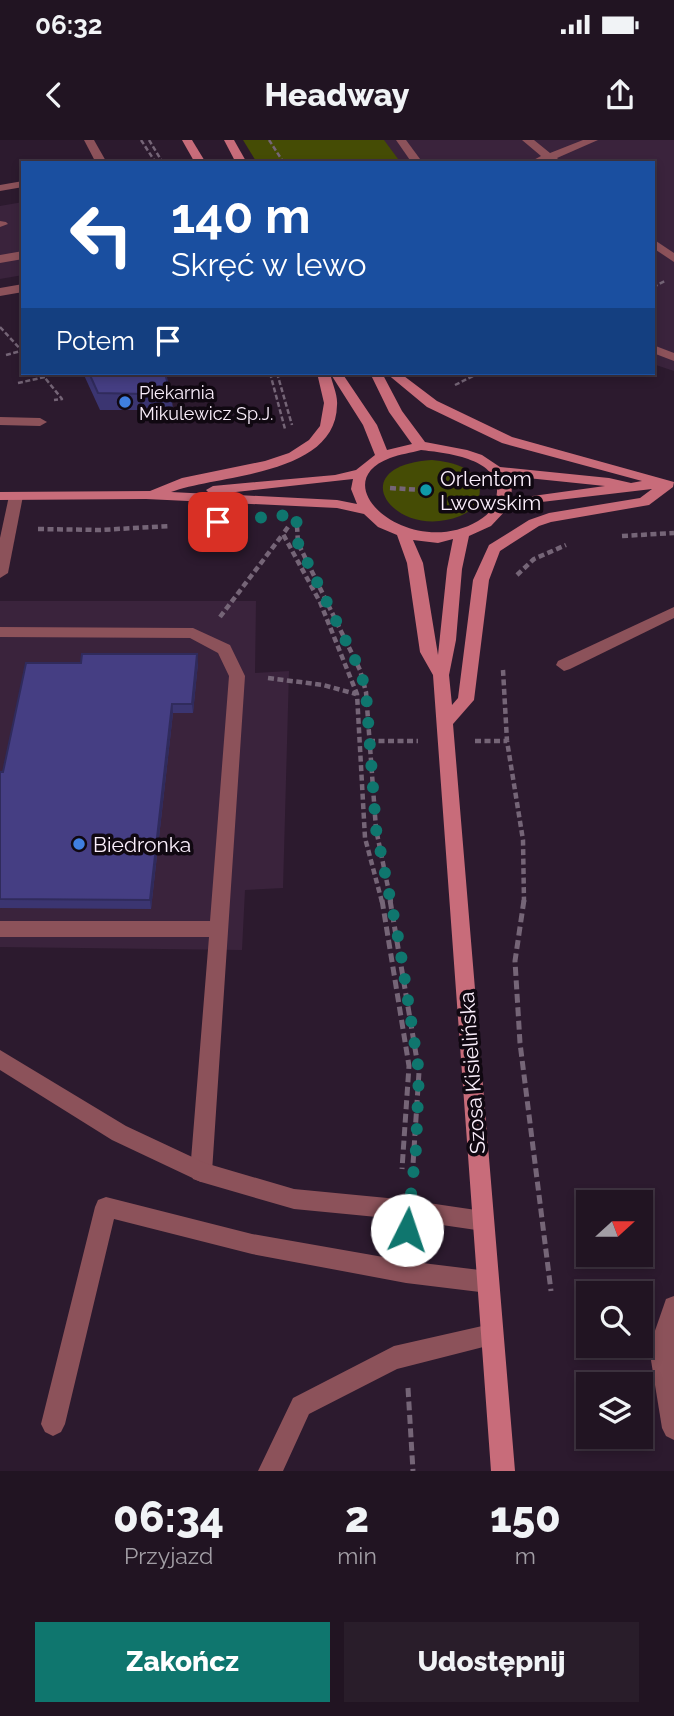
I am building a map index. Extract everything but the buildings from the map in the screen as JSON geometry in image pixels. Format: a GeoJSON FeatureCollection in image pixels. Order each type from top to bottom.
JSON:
{"type":"FeatureCollection","features":[{"type":"Feature","properties":{"kind":"street"},"geometry":{"type":"LineString","coordinates":[[89,140],[101,161]]}},
{"type":"Feature","properties":{"kind":"street"},"geometry":{"type":"LineString","coordinates":[[187,140],[200,161]]}},
{"type":"Feature","properties":{"kind":"street"},"geometry":{"type":"LineString","coordinates":[[229,140],[241,161]]}},
{"type":"Feature","properties":{"kind":"street"},"geometry":{"type":"LineString","coordinates":[[401,140],[417,161]]}},
{"type":"Feature","properties":{"kind":"street"},"geometry":{"type":"LineString","coordinates":[[527,140],[554,160],[593,140]]}},
{"type":"Feature","properties":{"kind":"street"},"geometry":{"type":"LineString","coordinates":[[0,188],[21,184]]}},
{"type":"Feature","properties":{"kind":"street"},"geometry":{"type":"LineString","coordinates":[[655,244],[674,258]]}},
{"type":"Feature","properties":{"kind":"street"},"geometry":{"type":"LineString","coordinates":[[0,259],[21,255]]}},
{"type":"Feature","properties":{"kind":"street"},"geometry":{"type":"LineString","coordinates":[[0,292],[21,288]]}},
{"type":"Feature","properties":{"kind":"street"},"geometry":{"type":"LineString","coordinates":[[655,350],[674,357]]}},
{"type":"Feature","properties":{"kind":"street"},"geometry":{"type":"LineString","coordinates":[[146,495],[189,481],[282,461],[311,447],[324,433],[331,411],[329,387],[324,375]]}},
{"type":"Feature","properties":{"kind":"street"},"geometry":{"type":"LineString","coordinates":[[337,375],[370,425],[382,456]]}},
{"type":"Feature","properties":{"kind":"street"},"geometry":{"type":"LineString","coordinates":[[377,375],[396,412],[421,446]]}},
{"type":"Feature","properties":{"kind":"street"},"geometry":{"type":"LineString","coordinates":[[395,375],[432,404],[507,440],[671,484]]}},
{"type":"Feature","properties":{"kind":"street"},"geometry":{"type":"LineString","coordinates":[[0,422],[40,422]]}},
{"type":"Feature","properties":{"kind":"street"},"geometry":{"type":"LineString","coordinates":[[495,470],[505,488],[502,506],[494,518],[462,534],[422,536],[403,533],[388,527],[365,510],[358,499],[357,487],[369,464],[382,456],[421,446],[466,452],[495,470],[528,477],[595,479],[628,486]]}},
{"type":"Feature","properties":{"kind":"street"},"geometry":{"type":"LineString","coordinates":[[146,495],[335,479],[362,474]]}},
{"type":"Feature","properties":{"kind":"street"},"geometry":{"type":"LineString","coordinates":[[502,506],[533,499],[602,493],[628,486],[671,484]]}},
{"type":"Feature","properties":{"kind":"street"},"geometry":{"type":"LineString","coordinates":[[445,722],[466,700],[481,580],[494,548],[518,531],[549,518],[644,502],[671,484]]}},
{"type":"Feature","properties":{"kind":"street"},"geometry":{"type":"LineString","coordinates":[[0,496],[146,495],[337,504],[365,510]]}},
{"type":"Feature","properties":{"kind":"street"},"geometry":{"type":"LineString","coordinates":[[0,573],[16,496]]}},
{"type":"Feature","properties":{"kind":"street","name":"Szosa Kisielińska"},"geometry":{"type":"LineString","coordinates":[[403,533],[415,563],[428,652],[441,675]]}},
{"type":"Feature","properties":{"kind":"street","name":"Szosa Kisielińska"},"geometry":{"type":"LineString","coordinates":[[462,534],[450,584],[448,652],[441,675],[503,1471]]}},
{"type":"Feature","properties":{"kind":"street"},"geometry":{"type":"LineString","coordinates":[[564,666],[674,612]]}},
{"type":"Feature","properties":{"kind":"street"},"geometry":{"type":"LineString","coordinates":[[0,632],[194,633],[224,649],[237,676],[201,1172]]}},
{"type":"Feature","properties":{"kind":"street"},"geometry":{"type":"LineString","coordinates":[[0,929],[219,929]]}},
{"type":"Feature","properties":{"kind":"street"},"geometry":{"type":"LineString","coordinates":[[0,1059],[119,1133],[201,1172],[295,1199],[408,1210],[483,1221]]}},
{"type":"Feature","properties":{"kind":"street"},"geometry":{"type":"LineString","coordinates":[[53,1424],[106,1207],[252,1244],[406,1272],[488,1282]]}},
{"type":"Feature","properties":{"kind":"street"},"geometry":{"type":"LineString","coordinates":[[674,1307],[662,1348],[674,1428]]}},
{"type":"Feature","properties":{"kind":"street"},"geometry":{"type":"LineString","coordinates":[[271,1471],[302,1406],[394,1357],[491,1335]]}},
{"type":"Feature","properties":{"kind":"path"},"geometry":{"type":"LineString","coordinates":[[141,140],[155,161]]}},
{"type":"Feature","properties":{"kind":"path"},"geometry":{"type":"LineString","coordinates":[[149,140],[162,161]]}},
{"type":"Feature","properties":{"kind":"path"},"geometry":{"type":"LineString","coordinates":[[270,140],[283,161]]}},
{"type":"Feature","properties":{"kind":"path"},"geometry":{"type":"LineString","coordinates":[[0,327],[21,351]]}},
{"type":"Feature","properties":{"kind":"path"},"geometry":{"type":"LineString","coordinates":[[6,355],[21,352]]}},
{"type":"Feature","properties":{"kind":"path"},"geometry":{"type":"LineString","coordinates":[[271,375],[284,428],[290,434]]}},
{"type":"Feature","properties":{"kind":"path"},"geometry":{"type":"LineString","coordinates":[[277,375],[289,422],[297,432]]}},
{"type":"Feature","properties":{"kind":"path"},"geometry":{"type":"LineString","coordinates":[[450,388],[475,375]]}},
{"type":"Feature","properties":{"kind":"path"},"geometry":{"type":"LineString","coordinates":[[18,383],[45,377]]}},
{"type":"Feature","properties":{"kind":"path"},"geometry":{"type":"LineString","coordinates":[[296,522],[298,543],[360,670],[366,692],[376,829],[399,942],[419,1072],[416,1149],[408,1210]]}},
{"type":"Feature","properties":{"kind":"path"},"geometry":{"type":"LineString","coordinates":[[204,638],[290,524]]}},
{"type":"Feature","properties":{"kind":"path"},"geometry":{"type":"LineString","coordinates":[[9,529],[100,530],[180,525]]}},
{"type":"Feature","properties":{"kind":"path"},"geometry":{"type":"LineString","coordinates":[[612,537],[674,533]]}},
{"type":"Feature","properties":{"kind":"path"},"geometry":{"type":"LineString","coordinates":[[283,534],[320,602],[357,694],[365,838],[386,915],[408,1066],[402,1169]]}},
{"type":"Feature","properties":{"kind":"path"},"geometry":{"type":"LineString","coordinates":[[516,576],[534,559],[575,541]]}},
{"type":"Feature","properties":{"kind":"path"},"geometry":{"type":"LineString","coordinates":[[502,663],[507,741],[523,840],[524,905],[515,961],[520,1043],[551,1291]]}},
{"type":"Feature","properties":{"kind":"path"},"geometry":{"type":"LineString","coordinates":[[237,676],[309,683],[357,694]]}},
{"type":"Feature","properties":{"kind":"path"},"geometry":{"type":"LineString","coordinates":[[369,741],[426,741]]}},
{"type":"Feature","properties":{"kind":"path"},"geometry":{"type":"LineString","coordinates":[[470,741],[507,741]]}},
{"type":"Feature","properties":{"kind":"path"},"geometry":{"type":"LineString","coordinates":[[407,1356],[412,1471]]}},
{"type":"Feature","properties":{"kind":"shaded area"},"geometry":{"type":"Polygon","coordinates":[[[369,140],[674,140],[674,371],[655,365],[655,161],[383,161],[369,140]]]}},
{"type":"Feature","properties":{"kind":"shaded area"},"geometry":{"type":"Polygon","coordinates":[[[21,202],[21,275],[0,279],[0,206],[21,202]]]}},
{"type":"Feature","properties":{"kind":"shaded area"},"geometry":{"type":"Polygon","coordinates":[[[0,601],[256,601],[255,673],[289,671],[283,888],[245,890],[242,950],[0,947],[0,601]]]}},
{"type":"Feature","properties":{"kind":"green space"},"geometry":{"type":"Polygon","coordinates":[[[243,140],[384,140],[400,161],[256,161],[243,140]]]}},
{"type":"Feature","properties":{"kind":"green space"},"geometry":{"type":"Polygon","coordinates":[[[432,460],[460,466],[476,480],[480,493],[468,512],[436,521],[415,519],[398,511],[387,500],[383,487],[388,475],[404,465],[432,460]]]}},
{"type":"Feature","properties":{"kind":"place","name":"Piekarnia Mikulewicz Sp.J."},"geometry":{"type":"Point","coordinates":[125,402]}},
{"type":"Feature","properties":{"kind":"place","name":"Orlentom Lwowskim"},"geometry":{"type":"Point","coordinates":[426,490]}},
{"type":"Feature","properties":{"kind":"place","name":"Biedronka"},"geometry":{"type":"Point","coordinates":[79,844]}},
{"type":"Feature","properties":{"kind":"route"},"geometry":{"type":"LineString","coordinates":[[218,522],[268,519],[296,514],[298,543],[360,670],[366,692],[376,829],[399,942],[419,1072],[416,1149],[407,1230]]}}]}
